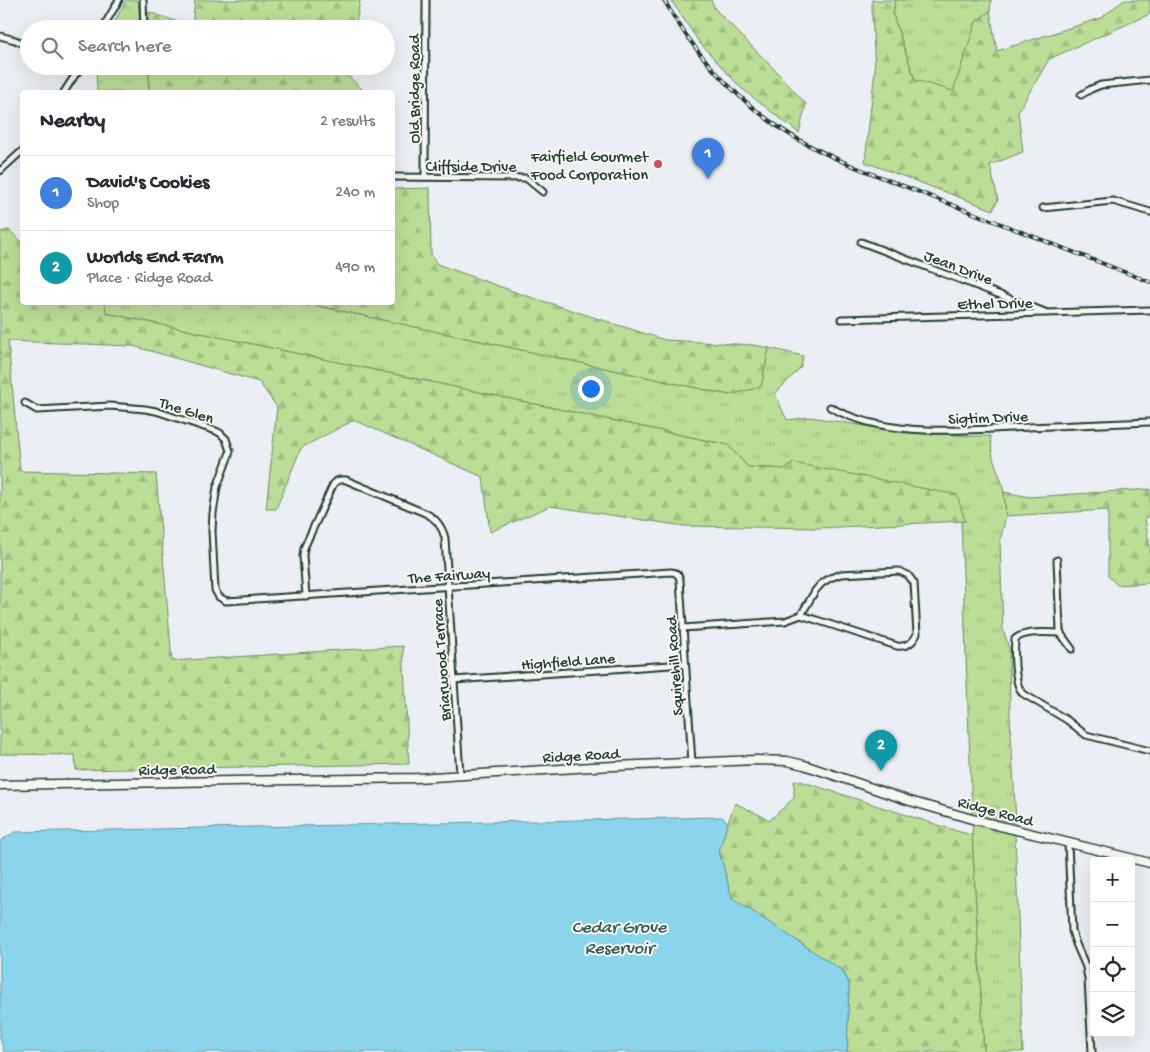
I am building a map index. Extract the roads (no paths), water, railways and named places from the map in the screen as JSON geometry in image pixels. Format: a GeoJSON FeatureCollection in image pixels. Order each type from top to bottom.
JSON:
{"type":"FeatureCollection","features":[{"type":"Feature","properties":{"kind":"main road","name":"Ridge Road"},"geometry":{"type":"LineString","coordinates":[[0,785],[417,778],[592,767],[756,760],[786,761],[804,765],[910,802],[1150,863]]}},
{"type":"Feature","properties":{"kind":"street"},"geometry":{"type":"LineString","coordinates":[[107,20],[119,0]]}},
{"type":"Feature","properties":{"kind":"street"},"geometry":{"type":"LineString","coordinates":[[143,0],[144,20]]}},
{"type":"Feature","properties":{"kind":"street","name":"Old Bridge Road"},"geometry":{"type":"LineString","coordinates":[[425,177],[426,0]]}},
{"type":"Feature","properties":{"kind":"street"},"geometry":{"type":"LineString","coordinates":[[0,36],[20,42]]}},
{"type":"Feature","properties":{"kind":"street"},"geometry":{"type":"LineString","coordinates":[[65,90],[76,75]]}},
{"type":"Feature","properties":{"kind":"street"},"geometry":{"type":"LineString","coordinates":[[1081,95],[1091,88],[1102,85],[1150,80]]}},
{"type":"Feature","properties":{"kind":"street"},"geometry":{"type":"LineString","coordinates":[[0,171],[20,154]]}},
{"type":"Feature","properties":{"kind":"street","name":"Cliffside Drive"},"geometry":{"type":"LineString","coordinates":[[395,177],[526,178],[544,192]]}},
{"type":"Feature","properties":{"kind":"street"},"geometry":{"type":"LineString","coordinates":[[1042,208],[1113,201],[1150,212]]}},
{"type":"Feature","properties":{"kind":"street","name":"Jean Drive"},"geometry":{"type":"LineString","coordinates":[[861,242],[1048,314]]}},
{"type":"Feature","properties":{"kind":"street","name":"Ethel Drive"},"geometry":{"type":"LineString","coordinates":[[841,319],[1150,310]]}},
{"type":"Feature","properties":{"kind":"street","name":"The Glen"},"geometry":{"type":"LineString","coordinates":[[25,403],[37,410],[110,406],[145,409],[216,431],[223,435],[228,442],[230,451],[215,496],[212,531],[216,592],[222,599],[229,601]]}},
{"type":"Feature","properties":{"kind":"street","name":"Sigtim Drive"},"geometry":{"type":"LineString","coordinates":[[830,407],[844,415],[876,424],[932,430],[1150,422]]}},
{"type":"Feature","properties":{"kind":"street","name":"Briarwood Terrace"},"geometry":{"type":"LineString","coordinates":[[306,596],[303,556],[306,542],[333,484],[340,480],[349,481],[425,513],[438,523],[445,538],[460,775]]}},
{"type":"Feature","properties":{"kind":"street"},"geometry":{"type":"LineString","coordinates":[[1057,560],[1060,630],[1072,649]]}},
{"type":"Feature","properties":{"kind":"street","name":"The Fairway"},"geometry":{"type":"LineString","coordinates":[[229,601],[671,572]]}},
{"type":"Feature","properties":{"kind":"street","name":"Squirehill Road"},"geometry":{"type":"LineString","coordinates":[[671,572],[675,572],[680,578],[692,764]]}},
{"type":"Feature","properties":{"kind":"street"},"geometry":{"type":"LineString","coordinates":[[683,628],[785,621],[801,615],[818,588],[830,578],[841,574],[902,572],[911,577],[915,586],[917,634],[913,641],[904,646],[896,646],[801,615]]}},
{"type":"Feature","properties":{"kind":"street"},"geometry":{"type":"LineString","coordinates":[[1061,632],[1028,634],[1015,639],[1016,677],[1019,689],[1022,693],[1067,720],[1086,735],[1150,751]]}},
{"type":"Feature","properties":{"kind":"street","name":"Highfield Lane"},"geometry":{"type":"LineString","coordinates":[[453,680],[685,664]]}},
{"type":"Feature","properties":{"kind":"street"},"geometry":{"type":"LineString","coordinates":[[1068,843],[1071,924],[1074,938],[1086,967],[1088,979],[1092,1052]]}},
{"type":"Feature","properties":{"kind":"water","name":"Cedar Grove Reservoir"},"geometry":{"type":"Polygon","coordinates":[[[722,817],[728,822],[719,851],[732,898],[843,971],[849,983],[847,1052],[4,1052],[0,1037],[0,841],[15,832],[722,817]]]}},
{"type":"Feature","properties":{"kind":"railway"},"geometry":{"type":"LineString","coordinates":[[664,0],[686,35],[712,68],[757,111],[793,137],[855,167],[1150,282]]}},
{"type":"Feature","properties":{"kind":"place","name":"Fairfield Gourmet Food Corporation"},"geometry":{"type":"Point","coordinates":[658,164]}},
{"type":"Feature","properties":{"kind":"place","name":"David's Cookies"},"geometry":{"type":"Point","coordinates":[708,179]}},
{"type":"Feature","properties":{"kind":"place","name":"Worlds End Farm"},"geometry":{"type":"Point","coordinates":[881,771]}}]}
